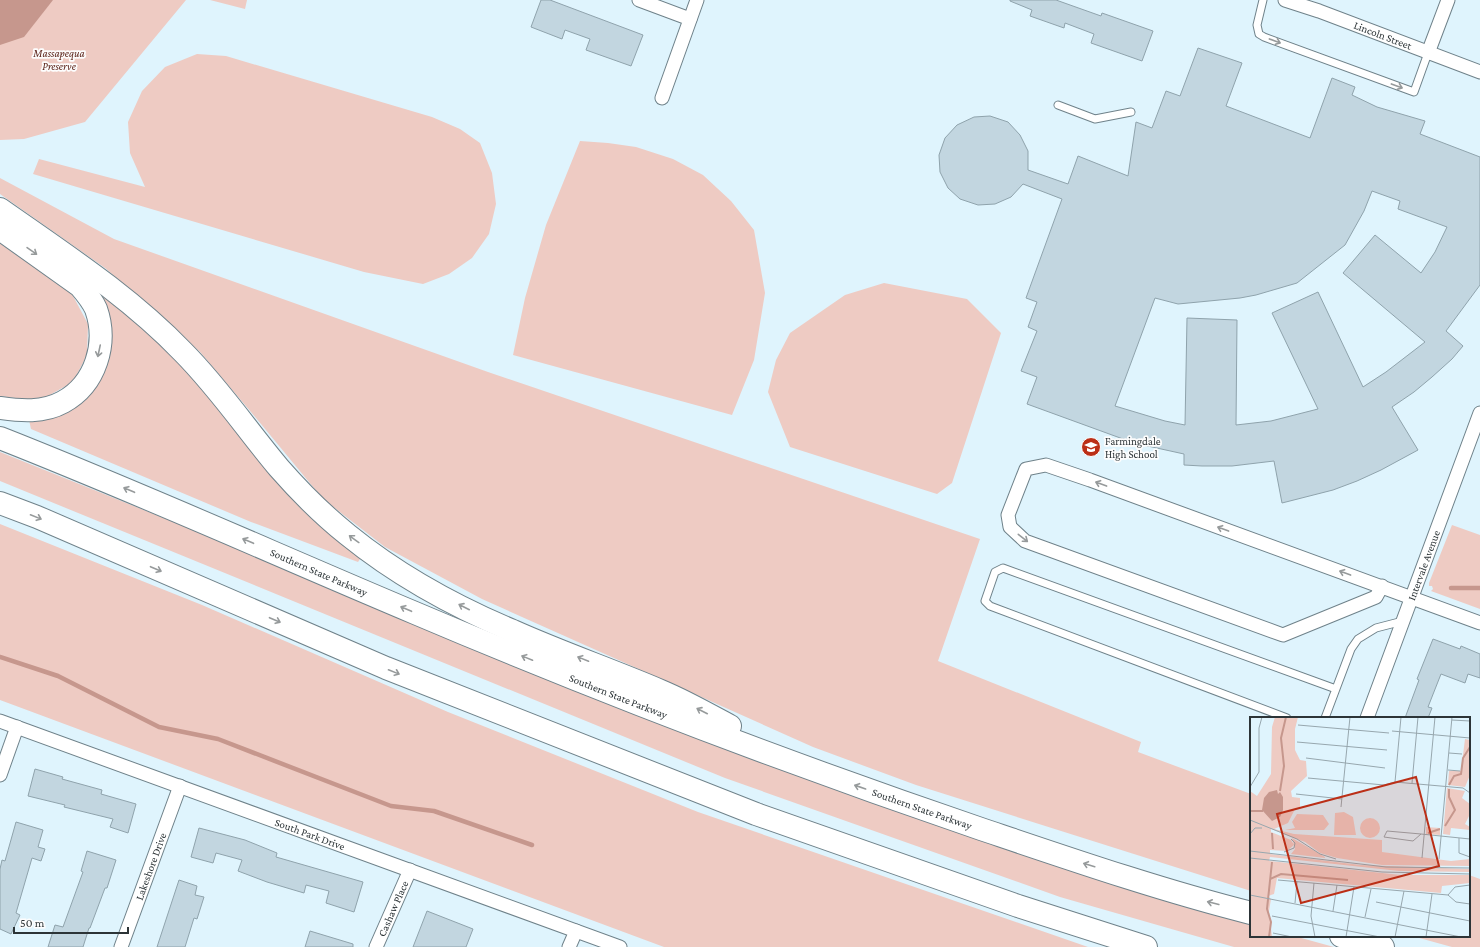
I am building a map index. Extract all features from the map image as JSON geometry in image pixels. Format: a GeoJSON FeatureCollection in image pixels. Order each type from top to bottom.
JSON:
{"type":"FeatureCollection","features":[{"type":"Feature","properties":{"kind":"highway"},"geometry":{"type":"LineString","coordinates":[[0,210],[96,276],[130,302],[158,327],[207,378],[279,468],[299,490],[349,536],[384,560],[436,593],[513,631],[664,692],[824,774]]}},
{"type":"Feature","properties":{"kind":"highway"},"geometry":{"type":"LineString","coordinates":[[0,229],[80,286],[89,296],[95,308],[101,332],[101,345],[93,368],[88,379],[72,396],[62,402],[40,409],[27,411],[0,408]]}},
{"type":"Feature","properties":{"kind":"highway","name":"Southern State Parkway"},"geometry":{"type":"LineString","coordinates":[[0,438],[102,478],[417,614],[688,722],[824,774],[1069,859],[1204,901],[1250,913]]}},
{"type":"Feature","properties":{"kind":"highway"},"geometry":{"type":"LineString","coordinates":[[0,503],[37,517],[386,668],[756,814],[1018,906],[1146,947]]}},
{"type":"Feature","properties":{"kind":"highway"},"geometry":{"type":"LineString","coordinates":[[1345,937],[1383,947]]}},
{"type":"Feature","properties":{"kind":"street"},"geometry":{"type":"LineString","coordinates":[[639,0],[690,19]]}},
{"type":"Feature","properties":{"kind":"street"},"geometry":{"type":"LineString","coordinates":[[662,98],[697,0]]}},
{"type":"Feature","properties":{"kind":"street","name":"Lincoln Street"},"geometry":{"type":"LineString","coordinates":[[1284,0],[1319,11],[1480,72]]}},
{"type":"Feature","properties":{"kind":"street"},"geometry":{"type":"LineString","coordinates":[[1428,52],[1448,0]]}},
{"type":"Feature","properties":{"kind":"street","name":"Intervale Avenue"},"geometry":{"type":"LineString","coordinates":[[1368,717],[1480,413]]}},
{"type":"Feature","properties":{"kind":"street"},"geometry":{"type":"LineString","coordinates":[[1382,586],[1376,596],[1283,635],[1024,541],[1010,527],[1008,515],[1026,469],[1046,465],[1382,586],[1480,623]]}},
{"type":"Feature","properties":{"kind":"street","name":"South Park Drive"},"geometry":{"type":"LineString","coordinates":[[0,720],[620,947]]}},
{"type":"Feature","properties":{"kind":"street"},"geometry":{"type":"LineString","coordinates":[[0,775],[18,727]]}},
{"type":"Feature","properties":{"kind":"street","name":"Lakeshore Drive"},"geometry":{"type":"LineString","coordinates":[[121,947],[180,786]]}},
{"type":"Feature","properties":{"kind":"street","name":"Cashaw Place"},"geometry":{"type":"LineString","coordinates":[[376,947],[410,870]]}},
{"type":"Feature","properties":{"kind":"street"},"geometry":{"type":"LineString","coordinates":[[569,947],[576,931]]}},
{"type":"Feature","properties":{"kind":"lane"},"geometry":{"type":"LineString","coordinates":[[1263,0],[1257,25],[1259,34],[1414,92],[1428,52]]}},
{"type":"Feature","properties":{"kind":"lane"},"geometry":{"type":"LineString","coordinates":[[1058,105],[1095,119],[1131,112]]}},
{"type":"Feature","properties":{"kind":"lane"},"geometry":{"type":"LineString","coordinates":[[1284,717],[990,606],[985,600],[995,572],[1002,568],[1336,689]]}},
{"type":"Feature","properties":{"kind":"lane"},"geometry":{"type":"LineString","coordinates":[[1325,717],[1352,649],[1358,639],[1376,628],[1404,621]]}},
{"type":"Feature","properties":{"kind":"green space","name":"Massapequa Preserve"},"geometry":{"type":"Polygon","coordinates":[[[0,0],[186,0],[85,122],[24,139],[0,140],[0,0]]]}},
{"type":"Feature","properties":{"kind":"green space"},"geometry":{"type":"Polygon","coordinates":[[[210,0],[247,0],[245,9],[210,0]]]}},
{"type":"Feature","properties":{"kind":"green space"},"geometry":{"type":"Polygon","coordinates":[[[197,54],[226,56],[432,117],[460,129],[480,143],[492,173],[496,204],[489,234],[472,258],[449,274],[423,284],[364,272],[33,174],[39,159],[145,187],[130,153],[128,122],[142,91],[165,67],[197,54]]]}},
{"type":"Feature","properties":{"kind":"green space"},"geometry":{"type":"Polygon","coordinates":[[[580,141],[636,147],[673,159],[703,175],[731,201],[754,230],[765,293],[754,360],[732,415],[513,355],[525,298],[546,225],[580,141]]]}},
{"type":"Feature","properties":{"kind":"green space"},"geometry":{"type":"Polygon","coordinates":[[[0,178],[114,239],[488,372],[980,539],[938,661],[1141,742],[1138,752],[1250,794],[1250,891],[916,785],[813,747],[482,599],[385,547],[323,499],[200,352],[105,268],[0,194],[0,178]]]}},
{"type":"Feature","properties":{"kind":"green space"},"geometry":{"type":"Polygon","coordinates":[[[0,243],[72,294],[88,324],[87,355],[73,382],[39,401],[0,396],[0,243]]]}},
{"type":"Feature","properties":{"kind":"green space"},"geometry":{"type":"Polygon","coordinates":[[[87,279],[167,349],[362,556],[358,562],[251,522],[31,429],[29,420],[105,366],[111,327],[101,303],[87,279]]]}},
{"type":"Feature","properties":{"kind":"green space"},"geometry":{"type":"Polygon","coordinates":[[[884,283],[967,299],[1001,333],[952,483],[937,494],[790,447],[768,392],[776,360],[790,333],[845,295],[884,283]]]}},
{"type":"Feature","properties":{"kind":"green space"},"geometry":{"type":"Polygon","coordinates":[[[0,452],[699,734],[1250,924],[1250,937],[1298,937],[1334,947],[1234,947],[1060,897],[725,778],[0,481],[0,452]]]}},
{"type":"Feature","properties":{"kind":"green space"},"geometry":{"type":"Polygon","coordinates":[[[0,524],[202,605],[448,712],[698,812],[1088,947],[664,947],[0,700],[0,524]]]}},
{"type":"Feature","properties":{"kind":"green space"},"geometry":{"type":"Polygon","coordinates":[[[1452,525],[1480,535],[1480,609],[1431,591],[1433,589],[1432,586],[1429,586],[1452,525]]]}},
{"type":"Feature","properties":{"kind":"green space"},"geometry":{"type":"Polygon","coordinates":[[[1470,875],[1480,879],[1480,947],[1452,947],[1416,937],[1470,937],[1470,875]]]}},
{"type":"Feature","properties":{"kind":"shaded area"},"geometry":{"type":"Polygon","coordinates":[[[0,0],[53,0],[24,37],[0,45],[0,0]]]}},
{"type":"Feature","properties":{"kind":"building"},"geometry":{"type":"Polygon","coordinates":[[[541,0],[550,0],[643,35],[631,66],[586,50],[590,39],[565,30],[562,39],[531,27],[541,0]]]}},
{"type":"Feature","properties":{"kind":"building"},"geometry":{"type":"Polygon","coordinates":[[[1010,0],[1056,0],[1101,16],[1102,13],[1153,31],[1142,61],[1091,43],[1094,34],[1065,23],[1064,28],[1030,16],[1032,10],[1010,0]]]}},
{"type":"Feature","properties":{"kind":"building"},"geometry":{"type":"Polygon","coordinates":[[[1198,48],[1242,63],[1226,106],[1310,138],[1332,78],[1355,87],[1352,95],[1377,107],[1425,121],[1420,134],[1480,157],[1480,285],[1446,331],[1463,346],[1452,359],[1432,377],[1392,407],[1418,450],[1357,481],[1333,490],[1282,503],[1274,461],[1232,466],[1184,465],[1184,454],[1134,443],[1027,404],[1037,377],[1021,371],[1037,331],[1028,327],[1037,302],[1026,298],[1062,199],[1023,184],[1011,197],[995,204],[978,205],[960,199],[948,188],[940,172],[939,155],[945,138],[957,125],[974,117],[990,116],[1008,122],[1020,135],[1028,151],[1028,170],[1068,184],[1078,156],[1128,176],[1136,122],[1152,128],[1166,91],[1180,96],[1198,48]],[[1372,191],[1364,211],[1345,245],[1297,283],[1240,298],[1178,304],[1155,298],[1115,406],[1165,421],[1185,425],[1187,318],[1237,320],[1236,425],[1271,421],[1318,409],[1272,313],[1318,292],[1363,387],[1386,372],[1425,342],[1343,273],[1375,235],[1421,273],[1435,252],[1447,227],[1398,209],[1400,201],[1372,191]]]}},
{"type":"Feature","properties":{"kind":"building"},"geometry":{"type":"Polygon","coordinates":[[[1433,639],[1460,649],[1461,646],[1480,654],[1480,678],[1468,674],[1465,683],[1441,674],[1428,707],[1432,708],[1428,717],[1405,717],[1419,680],[1417,679],[1433,639]]]}},
{"type":"Feature","properties":{"kind":"building"},"geometry":{"type":"Polygon","coordinates":[[[35,769],[63,777],[62,779],[102,790],[101,794],[136,804],[128,833],[110,827],[113,819],[64,807],[65,805],[28,796],[35,769]]]}},
{"type":"Feature","properties":{"kind":"building"},"geometry":{"type":"Polygon","coordinates":[[[16,822],[43,830],[38,847],[45,849],[41,861],[32,858],[16,913],[20,915],[11,934],[0,929],[0,869],[2,860],[5,861],[16,822]]]}},
{"type":"Feature","properties":{"kind":"building"},"geometry":{"type":"Polygon","coordinates":[[[199,828],[245,840],[277,853],[276,857],[363,882],[354,912],[326,903],[329,891],[306,885],[304,893],[267,882],[238,871],[242,860],[216,853],[213,863],[191,857],[199,828]]]}},
{"type":"Feature","properties":{"kind":"building"},"geometry":{"type":"Polygon","coordinates":[[[87,851],[116,860],[107,888],[105,888],[83,947],[48,947],[55,925],[63,927],[83,872],[81,871],[87,851]]]}},
{"type":"Feature","properties":{"kind":"building"},"geometry":{"type":"Polygon","coordinates":[[[179,880],[197,886],[195,895],[204,897],[197,919],[194,918],[185,947],[157,947],[179,880]]]}},
{"type":"Feature","properties":{"kind":"building"},"geometry":{"type":"Polygon","coordinates":[[[427,911],[473,929],[466,947],[413,947],[427,911]]]}},
{"type":"Feature","properties":{"kind":"building"},"geometry":{"type":"Polygon","coordinates":[[[310,931],[353,944],[353,947],[305,947],[310,931]]]}},
{"type":"Feature","properties":{"kind":"waterway"},"geometry":{"type":"LineString","coordinates":[[1451,588],[1480,588]]}},
{"type":"Feature","properties":{"kind":"waterway"},"geometry":{"type":"LineString","coordinates":[[0,657],[58,676],[159,727],[218,739],[391,806],[434,811],[532,845]]}},
{"type":"Feature","properties":{"kind":"place","name":"Farmingdale High School"},"geometry":{"type":"Point","coordinates":[1091,447]}}]}
